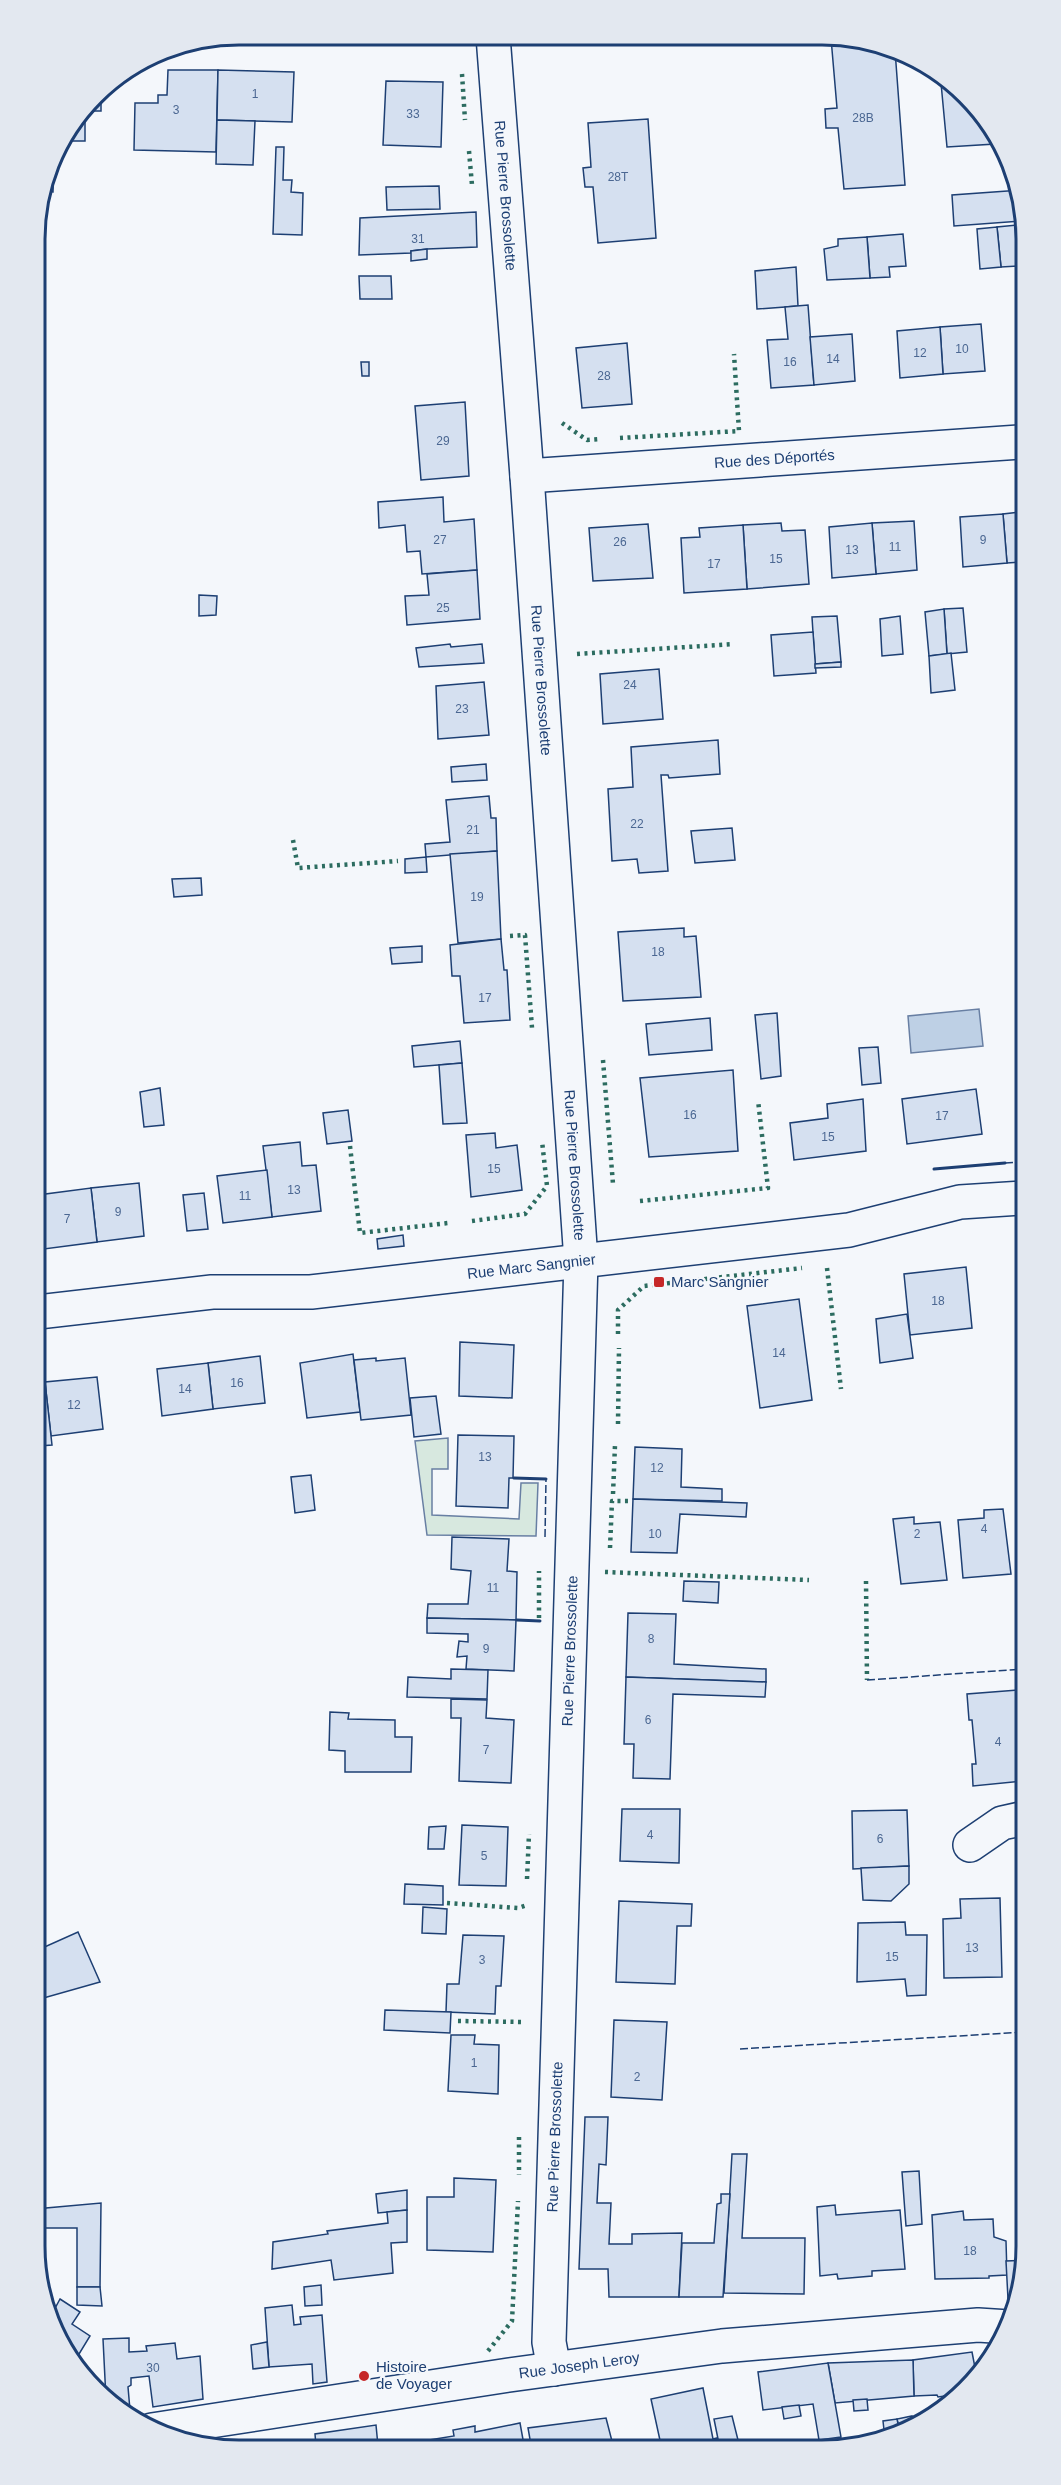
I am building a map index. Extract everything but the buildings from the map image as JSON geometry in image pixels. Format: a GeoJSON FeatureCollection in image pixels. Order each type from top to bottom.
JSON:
{"type":"FeatureCollection","features":[{"type":"Feature","properties":{"kind":"street","name":"Rue Pierre Brossolette"},"geometry":{"type":"LineString","coordinates":[[494,45],[527,476],[581,1260],[549,2342],[554,2369]]}},
{"type":"Feature","properties":{"kind":"street","name":"Rue des Déportés"},"geometry":{"type":"LineString","coordinates":[[527,476],[1016,442]]}},
{"type":"Feature","properties":{"kind":"street","name":"Rue Marc Sangnier"},"geometry":{"type":"LineString","coordinates":[[45,1311],[212,1292],[311,1292],[849,1230],[960,1202],[1016,1198]]}},
{"type":"Feature","properties":{"kind":"street"},"geometry":{"type":"LineString","coordinates":[[970,1845],[1002,1823],[1016,1820]]}},
{"type":"Feature","properties":{"kind":"street","name":"Rue Joseph Leroy"},"geometry":{"type":"LineString","coordinates":[[170,2427],[722,2346],[978,2325],[998,2326]]}},
{"type":"Feature","properties":{"kind":"shaded area"},"geometry":{"type":"Polygon","coordinates":[[[448,1438],[448,1469],[432,1469],[432,1515],[519,1519],[521,1483],[538,1483],[536,1536],[427,1535],[415,1441],[448,1438]]]}},
{"type":"Feature","properties":{"kind":"water"},"geometry":{"type":"Polygon","coordinates":[[[979,1009],[983,1046],[911,1053],[908,1016],[979,1009]]]}},
{"type":"Feature","properties":{"kind":"hedge"},"geometry":{"type":"LineString","coordinates":[[462,74],[465,120]]}},
{"type":"Feature","properties":{"kind":"hedge"},"geometry":{"type":"LineString","coordinates":[[469,151],[472,185]]}},
{"type":"Feature","properties":{"kind":"hedge"},"geometry":{"type":"LineString","coordinates":[[620,438],[739,431],[734,354]]}},
{"type":"Feature","properties":{"kind":"hedge"},"geometry":{"type":"LineString","coordinates":[[562,423],[587,440],[600,439]]}},
{"type":"Feature","properties":{"kind":"hedge"},"geometry":{"type":"LineString","coordinates":[[577,654],[734,644]]}},
{"type":"Feature","properties":{"kind":"hedge"},"geometry":{"type":"LineString","coordinates":[[293,840],[298,868],[398,861]]}},
{"type":"Feature","properties":{"kind":"hedge"},"geometry":{"type":"LineString","coordinates":[[510,936],[525,935],[532,1028]]}},
{"type":"Feature","properties":{"kind":"hedge"},"geometry":{"type":"LineString","coordinates":[[603,1060],[613,1184]]}},
{"type":"Feature","properties":{"kind":"hedge"},"geometry":{"type":"LineString","coordinates":[[640,1201],[768,1188],[758,1100]]}},
{"type":"Feature","properties":{"kind":"hedge"},"geometry":{"type":"LineString","coordinates":[[472,1221],[525,1214],[547,1186],[542,1141]]}},
{"type":"Feature","properties":{"kind":"hedge"},"geometry":{"type":"LineString","coordinates":[[350,1146],[360,1233],[448,1223]]}},
{"type":"Feature","properties":{"kind":"hedge"},"geometry":{"type":"LineString","coordinates":[[618,1334],[618,1310],[644,1286],[802,1268]]}},
{"type":"Feature","properties":{"kind":"hedge"},"geometry":{"type":"LineString","coordinates":[[827,1268],[841,1389]]}},
{"type":"Feature","properties":{"kind":"hedge"},"geometry":{"type":"LineString","coordinates":[[618,1424],[619,1348]]}},
{"type":"Feature","properties":{"kind":"hedge"},"geometry":{"type":"LineString","coordinates":[[613,1494],[615,1445]]}},
{"type":"Feature","properties":{"kind":"hedge"},"geometry":{"type":"LineString","coordinates":[[610,1548],[612,1501],[628,1501]]}},
{"type":"Feature","properties":{"kind":"hedge"},"geometry":{"type":"LineString","coordinates":[[539,1571],[539,1618]]}},
{"type":"Feature","properties":{"kind":"hedge"},"geometry":{"type":"LineString","coordinates":[[605,1572],[809,1580]]}},
{"type":"Feature","properties":{"kind":"hedge"},"geometry":{"type":"LineString","coordinates":[[866,1581],[867,1680]]}},
{"type":"Feature","properties":{"kind":"hedge"},"geometry":{"type":"LineString","coordinates":[[527,1879],[529,1834]]}},
{"type":"Feature","properties":{"kind":"hedge"},"geometry":{"type":"LineString","coordinates":[[447,1903],[518,1908],[527,1905]]}},
{"type":"Feature","properties":{"kind":"hedge"},"geometry":{"type":"LineString","coordinates":[[458,2021],[524,2022]]}},
{"type":"Feature","properties":{"kind":"hedge"},"geometry":{"type":"LineString","coordinates":[[519,2137],[519,2175]]}},
{"type":"Feature","properties":{"kind":"hedge"},"geometry":{"type":"LineString","coordinates":[[488,2351],[512,2321],[518,2201]]}},
{"type":"Feature","properties":{"kind":"fence"},"geometry":{"type":"LineString","coordinates":[[1005,1163],[1016,1162]]}},
{"type":"Feature","properties":{"kind":"fence"},"geometry":{"type":"LineString","coordinates":[[545,1537],[546,1479]]}},
{"type":"Feature","properties":{"kind":"fence"},"geometry":{"type":"LineString","coordinates":[[867,1680],[1016,1670]]}},
{"type":"Feature","properties":{"kind":"fence"},"geometry":{"type":"LineString","coordinates":[[740,2049],[1016,2033]]}},
{"type":"Feature","properties":{"kind":"wall"},"geometry":{"type":"LineString","coordinates":[[934,1169],[1005,1163]]}},
{"type":"Feature","properties":{"kind":"wall"},"geometry":{"type":"LineString","coordinates":[[514,1478],[546,1479]]}},
{"type":"Feature","properties":{"kind":"wall"},"geometry":{"type":"LineString","coordinates":[[517,1620],[540,1621]]}},
{"type":"Feature","properties":{"kind":"place","name":"Marc Sangnier"},"geometry":{"type":"Point","coordinates":[659,1282]}},
{"type":"Feature","properties":{"kind":"place","name":"Histoire de Voyager"},"geometry":{"type":"Point","coordinates":[364,2376]}}]}
